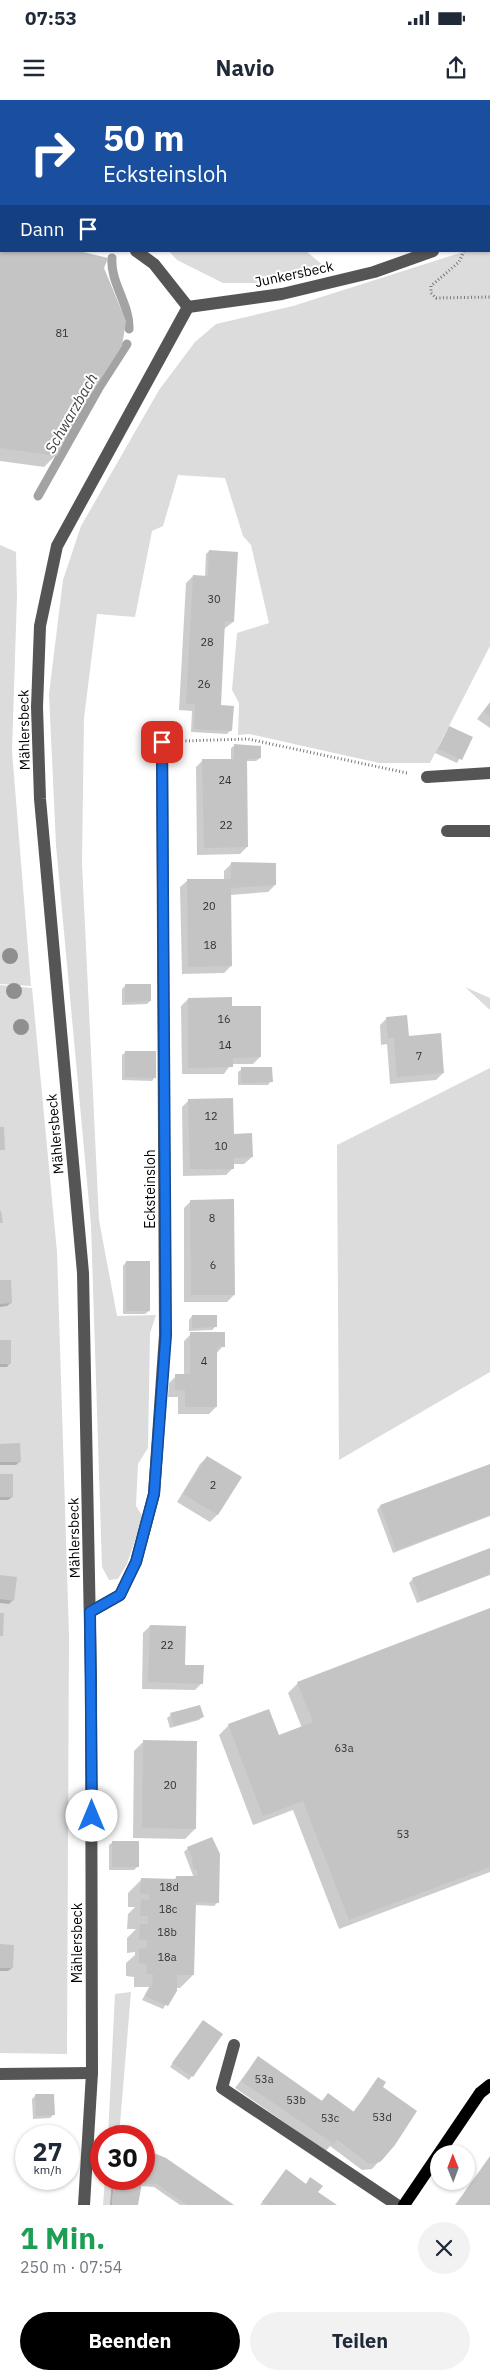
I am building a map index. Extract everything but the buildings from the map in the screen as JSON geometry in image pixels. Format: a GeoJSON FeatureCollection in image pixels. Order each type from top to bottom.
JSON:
{"type":"FeatureCollection","features":[{"type":"Feature","properties":{"kind":"main road"},"geometry":{"type":"LineString","coordinates":[[404,2205],[480,2093],[490,2084]]}},
{"type":"Feature","properties":{"kind":"street"},"geometry":{"type":"LineString","coordinates":[[137,252],[154,264],[188,307]]}},
{"type":"Feature","properties":{"kind":"street","name":"Junkersbeck"},"geometry":{"type":"LineString","coordinates":[[188,307],[282,294],[374,272],[429,252]]}},
{"type":"Feature","properties":{"kind":"street","name":"Mählersbeck"},"geometry":{"type":"LineString","coordinates":[[84,2205],[92,2073],[90,1612],[82,1273],[40,799],[37,707],[40,626],[57,546],[188,307]]}},
{"type":"Feature","properties":{"kind":"street","name":"Ecksteinsloh"},"geometry":{"type":"LineString","coordinates":[[90,1612],[120,1595],[136,1562],[154,1494],[166,1335],[162,742]]}},
{"type":"Feature","properties":{"kind":"street"},"geometry":{"type":"LineString","coordinates":[[427,777],[490,773]]}},
{"type":"Feature","properties":{"kind":"street"},"geometry":{"type":"LineString","coordinates":[[447,831],[490,831]]}},
{"type":"Feature","properties":{"kind":"street"},"geometry":{"type":"LineString","coordinates":[[234,2045],[222,2088],[397,2205]]}},
{"type":"Feature","properties":{"kind":"street"},"geometry":{"type":"LineString","coordinates":[[0,2074],[92,2073]]}},
{"type":"Feature","properties":{"kind":"path"},"geometry":{"type":"LineString","coordinates":[[464,252],[459,262],[431,286],[431,294],[436,298],[490,297]]}},
{"type":"Feature","properties":{"kind":"path"},"geometry":{"type":"LineString","coordinates":[[162,742],[248,739],[427,777]]}},
{"type":"Feature","properties":{"kind":"shaded area"},"geometry":{"type":"Polygon","coordinates":[[[170,252],[307,252],[331,272],[274,283],[223,283],[177,260],[170,252]]]}},
{"type":"Feature","properties":{"kind":"shaded area"},"geometry":{"type":"Polygon","coordinates":[[[463,252],[490,252],[490,646],[430,763],[379,763],[249,734],[238,735],[239,703],[232,690],[237,633],[269,623],[251,545],[243,536],[225,478],[178,475],[163,526],[152,531],[135,617],[97,614],[84,718],[82,863],[99,1220],[117,1316],[156,1315],[150,1333],[148,1448],[138,1464],[136,1506],[143,1517],[127,1564],[118,1579],[109,1580],[102,1567],[91,1225],[56,845],[49,694],[63,580],[81,526],[159,390],[195,342],[216,324],[293,306],[463,252]]]}},
{"type":"Feature","properties":{"kind":"shaded area"},"geometry":{"type":"Polygon","coordinates":[[[0,545],[16,552],[17,595],[12,751],[31,986],[0,984],[0,545]]]}},
{"type":"Feature","properties":{"kind":"shaded area"},"geometry":{"type":"Polygon","coordinates":[[[0,985],[32,988],[57,1252],[69,1636],[67,2054],[0,2053],[0,985]]]}},
{"type":"Feature","properties":{"kind":"shaded area"},"geometry":{"type":"Polygon","coordinates":[[[465,987],[490,998],[490,1010],[465,987]]]}},
{"type":"Feature","properties":{"kind":"shaded area"},"geometry":{"type":"Polygon","coordinates":[[[490,1068],[490,1372],[339,1460],[337,1145],[490,1068]]]}},
{"type":"Feature","properties":{"kind":"shaded area"},"geometry":{"type":"Polygon","coordinates":[[[131,1992],[120,2125],[109,2125],[115,1994],[131,1992]]]}},
{"type":"Feature","properties":{"kind":"shaded area"},"geometry":{"type":"Polygon","coordinates":[[[104,2190],[113,2190],[112,2205],[103,2205],[104,2190]]]}},
{"type":"Feature","properties":{"kind":"waterway","name":"Schwarzbach"},"geometry":{"type":"LineString","coordinates":[[112,258],[114,276],[126,311],[129,329]]}},
{"type":"Feature","properties":{"kind":"waterway","name":"Schwarzbach"},"geometry":{"type":"LineString","coordinates":[[38,496],[100,386],[127,344]]}},
{"type":"Feature","properties":{"kind":"route"},"geometry":{"type":"LineString","coordinates":[[92,1816],[90,1612],[120,1595],[136,1562],[154,1494],[166,1335],[162,742]]}}]}
